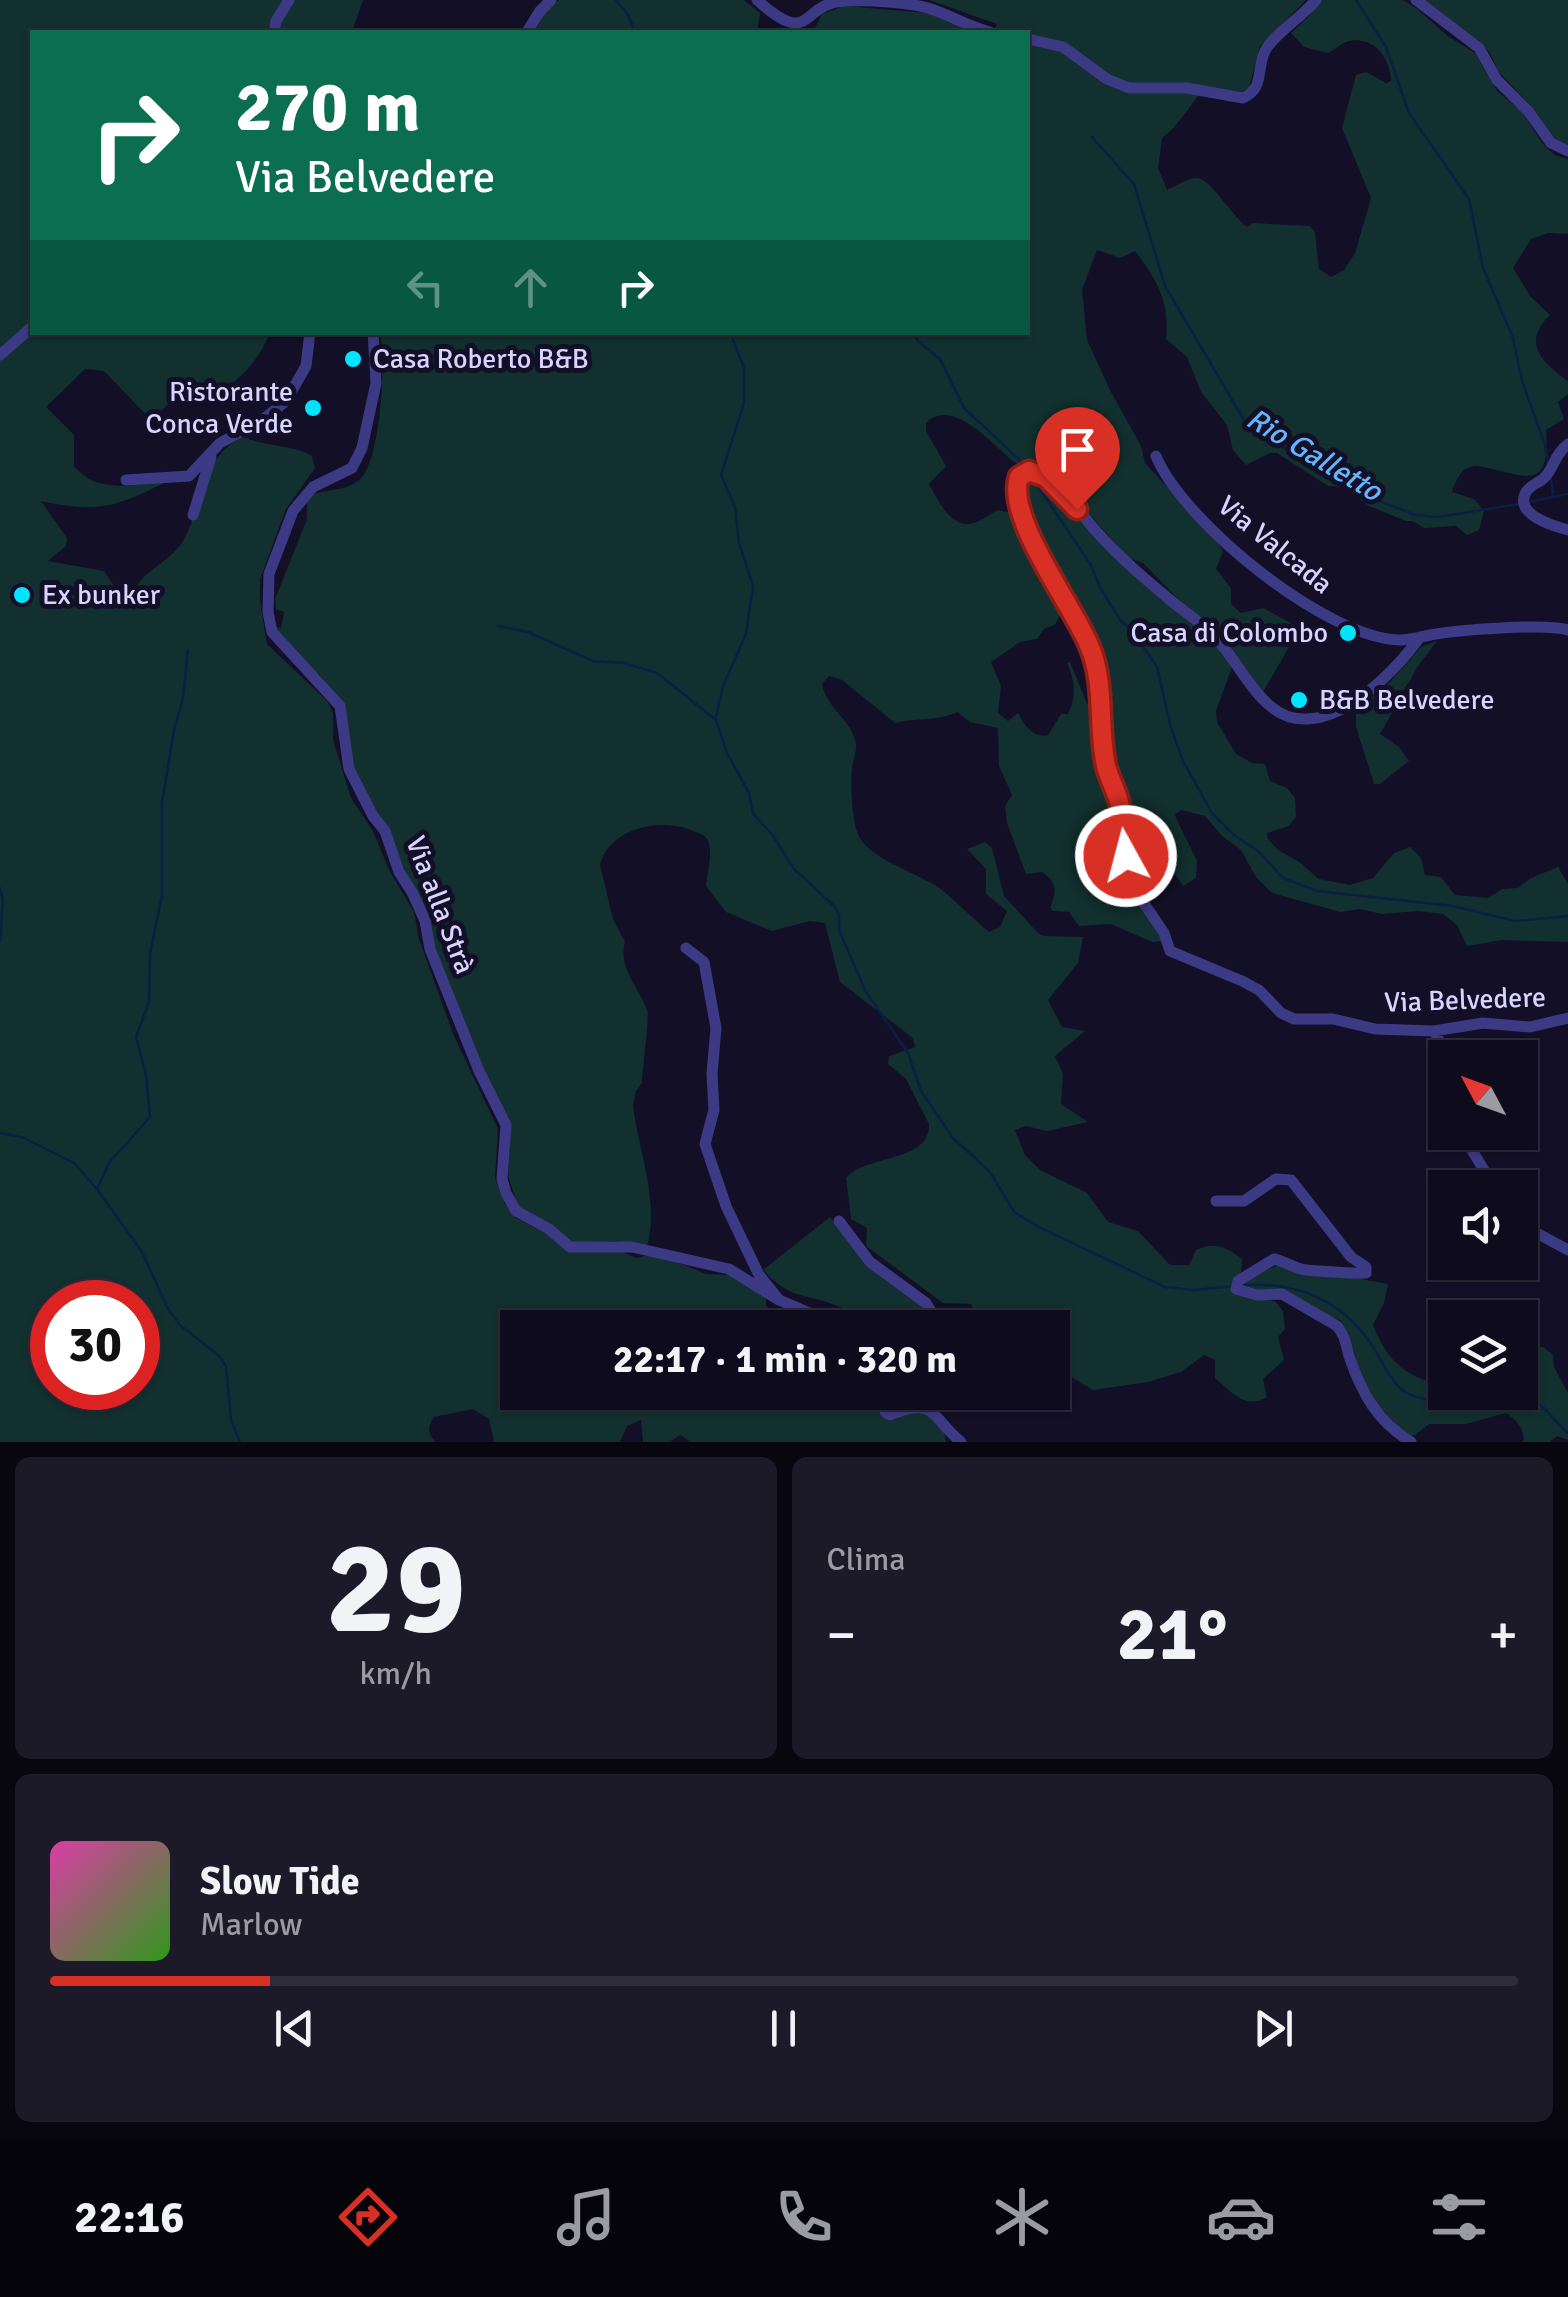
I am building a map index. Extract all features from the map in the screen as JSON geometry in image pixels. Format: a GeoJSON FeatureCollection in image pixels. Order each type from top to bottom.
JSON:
{"type":"FeatureCollection","features":[{"type":"Feature","properties":{"kind":"street"},"geometry":{"type":"LineString","coordinates":[[274,30],[289,0]]}},
{"type":"Feature","properties":{"kind":"street"},"geometry":{"type":"LineString","coordinates":[[528,30],[551,0]]}},
{"type":"Feature","properties":{"kind":"street"},"geometry":{"type":"LineString","coordinates":[[757,0],[780,19],[796,24],[806,22],[829,5],[847,1],[919,6],[985,30]]}},
{"type":"Feature","properties":{"kind":"street"},"geometry":{"type":"LineString","coordinates":[[1030,39],[1063,47],[1107,79],[1129,88],[1188,88],[1243,98],[1258,86],[1267,47],[1298,22],[1316,0]]}},
{"type":"Feature","properties":{"kind":"street"},"geometry":{"type":"LineString","coordinates":[[1416,0],[1479,48],[1498,80],[1528,111],[1551,143],[1568,152]]}},
{"type":"Feature","properties":{"kind":"street"},"geometry":{"type":"LineString","coordinates":[[0,355],[30,329]]}},
{"type":"Feature","properties":{"kind":"street"},"geometry":{"type":"LineString","coordinates":[[126,480],[188,476],[232,434],[261,421],[286,401],[306,366],[310,335]]}},
{"type":"Feature","properties":{"kind":"street","name":"Via alla Strà"},"geometry":{"type":"LineString","coordinates":[[373,335],[376,383],[362,448],[352,468],[313,486],[293,510],[269,574],[268,612],[272,632],[340,706],[350,769],[373,816],[385,831],[399,872],[412,892],[430,949],[479,1071],[506,1125],[502,1179],[506,1193],[516,1211],[549,1229],[570,1247],[632,1247],[729,1268],[779,1300],[803,1310]]}},
{"type":"Feature","properties":{"kind":"street"},"geometry":{"type":"LineString","coordinates":[[1568,444],[1524,499],[1534,516],[1568,530]]}},
{"type":"Feature","properties":{"kind":"street"},"geometry":{"type":"LineString","coordinates":[[193,515],[212,453]]}},
{"type":"Feature","properties":{"kind":"street","name":"Via Valcada"},"geometry":{"type":"LineString","coordinates":[[1156,456],[1168,480],[1208,526],[1293,596],[1334,622],[1375,636],[1402,640],[1534,626],[1568,630]]}},
{"type":"Feature","properties":{"kind":"street","name":"Via Belvedere"},"geometry":{"type":"LineString","coordinates":[[1420,637],[1397,665],[1347,707],[1313,718],[1279,712],[1269,705],[1213,635],[1110,547],[1046,477],[1029,471],[1016,482],[1016,497],[1027,526],[1096,662],[1102,689],[1100,716],[1106,766],[1118,800],[1129,881],[1164,933],[1170,951],[1259,990],[1281,1013],[1294,1020],[1333,1019],[1375,1030],[1434,1031],[1483,1023],[1530,1027],[1568,1018]]}},
{"type":"Feature","properties":{"kind":"street"},"geometry":{"type":"LineString","coordinates":[[686,948],[704,962],[716,1028],[714,1110],[705,1139],[708,1158],[740,1241],[779,1300]]}},
{"type":"Feature","properties":{"kind":"street"},"geometry":{"type":"LineString","coordinates":[[1434,1031],[1439,1040]]}},
{"type":"Feature","properties":{"kind":"street"},"geometry":{"type":"LineString","coordinates":[[1216,1200],[1244,1201],[1276,1178],[1291,1180],[1351,1257],[1366,1267],[1361,1276],[1341,1270],[1303,1270],[1274,1260],[1238,1280],[1236,1290],[1256,1295],[1282,1294],[1338,1326],[1370,1405],[1394,1431],[1411,1442]]}},
{"type":"Feature","properties":{"kind":"street"},"geometry":{"type":"LineString","coordinates":[[839,1221],[870,1262],[930,1310]]}},
{"type":"Feature","properties":{"kind":"street"},"geometry":{"type":"LineString","coordinates":[[1538,1234],[1568,1250]]}},
{"type":"Feature","properties":{"kind":"street"},"geometry":{"type":"LineString","coordinates":[[931,1410],[961,1442]]}},
{"type":"Feature","properties":{"kind":"green space"},"geometry":{"type":"Polygon","coordinates":[[[0,0],[284,0],[268,30],[30,30],[30,324],[0,348],[0,0]]]}},
{"type":"Feature","properties":{"kind":"green space"},"geometry":{"type":"Polygon","coordinates":[[[294,0],[363,0],[353,30],[277,30],[294,0]]]}},
{"type":"Feature","properties":{"kind":"green space"},"geometry":{"type":"Polygon","coordinates":[[[559,0],[744,0],[760,13],[757,30],[536,30],[545,12],[559,0]]]}},
{"type":"Feature","properties":{"kind":"green space"},"geometry":{"type":"Polygon","coordinates":[[[929,0],[1306,0],[1260,46],[1249,88],[1241,92],[1207,86],[1201,92],[1162,138],[1158,168],[1167,190],[1190,179],[1202,179],[1247,227],[1253,223],[1310,226],[1315,232],[1319,269],[1331,277],[1344,270],[1355,253],[1371,198],[1342,128],[1356,75],[1366,72],[1386,83],[1391,81],[1385,58],[1367,42],[1349,41],[1328,53],[1304,47],[1291,33],[1320,0],[1403,0],[1416,8],[1475,53],[1497,91],[1522,112],[1542,143],[1555,155],[1568,159],[1568,234],[1548,233],[1531,239],[1513,268],[1530,296],[1550,315],[1541,325],[1536,343],[1543,359],[1568,381],[1568,394],[1558,402],[1564,419],[1546,430],[1544,465],[1538,473],[1519,475],[1477,466],[1460,474],[1452,492],[1474,499],[1484,511],[1479,530],[1467,535],[1456,526],[1424,528],[1369,506],[1342,487],[1328,486],[1277,453],[1246,465],[1233,450],[1227,425],[1201,392],[1187,357],[1166,339],[1164,303],[1143,261],[1135,251],[1120,258],[1097,250],[1082,290],[1087,340],[1141,446],[1145,463],[1218,542],[1223,552],[1216,569],[1231,588],[1231,604],[1241,613],[1263,608],[1300,628],[1263,692],[1243,666],[1143,563],[1129,558],[1046,473],[1017,464],[961,419],[937,416],[926,423],[926,431],[946,466],[929,484],[944,510],[955,520],[968,524],[998,510],[1012,513],[1061,613],[1055,625],[1045,628],[1037,639],[1020,642],[991,662],[1001,686],[998,713],[1008,721],[1018,713],[1034,733],[1048,735],[1061,714],[1068,714],[1073,701],[1074,688],[1067,663],[1070,662],[1091,713],[1102,775],[1119,821],[1124,878],[1162,941],[1152,942],[1111,924],[1079,926],[1069,912],[1053,911],[1053,883],[1042,872],[1026,874],[1007,823],[1005,806],[1012,795],[999,766],[998,728],[970,722],[957,712],[895,723],[842,680],[829,676],[822,684],[824,693],[854,736],[853,814],[856,829],[869,849],[932,883],[989,932],[1000,927],[1007,911],[986,894],[986,869],[967,849],[985,842],[992,848],[1004,896],[1038,933],[1083,937],[1078,963],[1048,1000],[1062,1027],[1085,1031],[1055,1056],[1063,1074],[1061,1104],[1088,1122],[1047,1131],[1026,1126],[1015,1130],[1025,1155],[1040,1170],[1087,1193],[1108,1222],[1138,1231],[1170,1265],[1189,1265],[1196,1250],[1209,1246],[1226,1249],[1242,1259],[1241,1272],[1234,1280],[1244,1297],[1275,1301],[1283,1311],[1285,1329],[1278,1337],[1284,1360],[1263,1379],[1267,1397],[1259,1400],[1239,1398],[1227,1389],[1215,1378],[1215,1360],[1204,1355],[1181,1372],[1148,1382],[1093,1390],[1070,1376],[1070,1310],[973,1310],[971,1304],[943,1303],[866,1246],[867,1228],[851,1219],[846,1178],[855,1170],[908,1152],[927,1137],[929,1124],[906,1079],[888,1064],[889,1056],[915,1047],[913,1038],[840,982],[825,923],[810,921],[772,931],[726,912],[706,886],[710,855],[707,839],[681,827],[653,826],[626,834],[605,852],[600,865],[613,919],[625,942],[624,960],[648,1015],[642,1083],[633,1105],[650,1194],[647,1246],[616,1241],[572,1243],[519,1208],[508,1176],[511,1123],[492,1092],[403,870],[354,768],[345,710],[319,674],[309,668],[273,626],[281,628],[284,612],[276,609],[275,599],[307,519],[307,498],[359,480],[372,454],[382,387],[380,335],[1030,335],[1030,30],[994,30],[997,24],[929,0]]]}},
{"type":"Feature","properties":{"kind":"green space"},"geometry":{"type":"Polygon","coordinates":[[[1424,0],[1568,0],[1568,145],[1556,141],[1531,106],[1498,71],[1490,53],[1478,40],[1458,29],[1424,0]]]}},
{"type":"Feature","properties":{"kind":"green space"},"geometry":{"type":"Polygon","coordinates":[[[844,6],[928,13],[966,30],[814,30],[822,14],[844,6]]]}},
{"type":"Feature","properties":{"kind":"green space"},"geometry":{"type":"Polygon","coordinates":[[[30,334],[269,335],[255,360],[234,382],[207,395],[177,395],[152,421],[104,371],[85,369],[46,407],[74,435],[74,466],[83,475],[118,486],[170,480],[108,505],[78,507],[41,501],[67,538],[66,546],[48,561],[104,571],[131,605],[144,577],[183,541],[205,482],[230,445],[244,437],[312,456],[315,468],[286,509],[260,579],[267,644],[328,702],[333,714],[333,740],[351,798],[373,831],[389,870],[414,912],[419,939],[454,1036],[498,1129],[495,1178],[505,1204],[516,1218],[549,1235],[567,1250],[620,1251],[636,1258],[648,1255],[706,1274],[732,1275],[766,1298],[769,1310],[500,1310],[500,1410],[921,1410],[943,1428],[946,1442],[691,1442],[680,1435],[670,1442],[643,1442],[641,1420],[627,1426],[620,1442],[494,1442],[489,1419],[473,1409],[434,1417],[429,1430],[435,1442],[0,1442],[0,359],[30,334]]]}},
{"type":"Feature","properties":{"kind":"green space"},"geometry":{"type":"Polygon","coordinates":[[[1036,475],[1215,641],[1232,667],[1216,711],[1217,722],[1236,754],[1252,763],[1265,764],[1270,781],[1287,788],[1295,798],[1296,817],[1289,826],[1267,833],[1278,850],[1319,879],[1350,885],[1373,878],[1394,853],[1410,847],[1421,858],[1425,875],[1441,877],[1455,895],[1488,898],[1502,889],[1518,888],[1558,867],[1568,884],[1568,942],[1502,940],[1467,946],[1457,925],[1443,914],[1382,914],[1360,909],[1340,912],[1272,893],[1256,877],[1241,850],[1205,816],[1181,810],[1175,814],[1197,861],[1196,878],[1183,886],[1162,854],[1130,865],[1108,759],[1106,695],[1022,503],[1023,485],[1036,475]]]}},
{"type":"Feature","properties":{"kind":"green space"},"geometry":{"type":"Polygon","coordinates":[[[1437,641],[1418,666],[1380,734],[1399,747],[1409,761],[1380,784],[1374,784],[1356,727],[1356,710],[1390,682],[1421,647],[1437,641]]]}},
{"type":"Feature","properties":{"kind":"green space"},"geometry":{"type":"Polygon","coordinates":[[[830,1217],[862,1259],[924,1310],[845,1310],[787,1290],[763,1270],[830,1217]]]}},
{"type":"Feature","properties":{"kind":"green space"},"geometry":{"type":"Polygon","coordinates":[[[1281,1264],[1388,1284],[1373,1325],[1392,1358],[1409,1373],[1428,1380],[1428,1410],[1538,1410],[1538,1346],[1543,1347],[1553,1355],[1554,1367],[1568,1393],[1568,1440],[1557,1436],[1550,1442],[1523,1442],[1519,1426],[1506,1413],[1466,1424],[1429,1424],[1415,1435],[1406,1435],[1366,1392],[1348,1332],[1340,1320],[1290,1295],[1242,1290],[1242,1280],[1281,1264]]]}},
{"type":"Feature","properties":{"kind":"waterway"},"geometry":{"type":"LineString","coordinates":[[616,0],[634,30]]}},
{"type":"Feature","properties":{"kind":"waterway"},"geometry":{"type":"LineString","coordinates":[[1356,0],[1386,47],[1409,113],[1469,199],[1483,268],[1513,338],[1548,463]]}},
{"type":"Feature","properties":{"kind":"waterway","name":"Rio Galletto"},"geometry":{"type":"LineString","coordinates":[[1092,137],[1134,184],[1165,286],[1244,420],[1282,447],[1342,475],[1382,502],[1415,515],[1438,517],[1519,504]]}},
{"type":"Feature","properties":{"kind":"waterway"},"geometry":{"type":"LineString","coordinates":[[716,717],[723,686],[746,634],[753,586],[739,543],[735,507],[721,475],[744,403],[744,368],[731,335]]}},
{"type":"Feature","properties":{"kind":"waterway"},"geometry":{"type":"LineString","coordinates":[[914,335],[940,359],[964,408],[1024,464]]}},
{"type":"Feature","properties":{"kind":"waterway"},"geometry":{"type":"LineString","coordinates":[[1031,476],[1091,565],[1121,621],[1132,630],[1157,667],[1183,761],[1212,813],[1283,878],[1317,891],[1453,906],[1515,921],[1568,916]]}},
{"type":"Feature","properties":{"kind":"waterway"},"geometry":{"type":"LineString","coordinates":[[1551,479],[1553,495]]}},
{"type":"Feature","properties":{"kind":"waterway","name":"Rio Galletto"},"geometry":{"type":"LineString","coordinates":[[1529,502],[1568,494]]}},
{"type":"Feature","properties":{"kind":"waterway"},"geometry":{"type":"LineString","coordinates":[[498,626],[528,632],[593,661],[624,663],[657,673],[716,720],[727,753],[749,793],[753,814],[772,834],[793,868],[834,906],[839,915],[839,930],[866,992],[908,1053],[921,1091],[953,1138],[990,1172],[1014,1212],[1165,1287],[1194,1290],[1234,1286]]}},
{"type":"Feature","properties":{"kind":"waterway"},"geometry":{"type":"LineString","coordinates":[[97,1189],[109,1163],[150,1117],[146,1075],[136,1037],[149,1002],[150,954],[162,895],[162,803],[183,698],[188,650]]}},
{"type":"Feature","properties":{"kind":"waterway"},"geometry":{"type":"LineString","coordinates":[[0,888],[0,941]]}},
{"type":"Feature","properties":{"kind":"waterway"},"geometry":{"type":"LineString","coordinates":[[0,1133],[22,1137],[74,1163],[97,1189],[142,1252],[168,1309],[180,1325],[226,1366],[231,1420],[240,1442]]}},
{"type":"Feature","properties":{"kind":"waterway"},"geometry":{"type":"LineString","coordinates":[[1242,1285],[1301,1291],[1333,1306],[1362,1331],[1405,1392],[1464,1403],[1527,1398],[1544,1408],[1568,1433]]}},
{"type":"Feature","properties":{"kind":"place","name":"Casa Roberto B&B"},"geometry":{"type":"Point","coordinates":[353,359]}},
{"type":"Feature","properties":{"kind":"place","name":"Ristorante Conca Verde"},"geometry":{"type":"Point","coordinates":[313,408]}},
{"type":"Feature","properties":{"kind":"place","name":"Ex bunker"},"geometry":{"type":"Point","coordinates":[22,595]}},
{"type":"Feature","properties":{"kind":"place","name":"Casa di Colombo"},"geometry":{"type":"Point","coordinates":[1348,633]}},
{"type":"Feature","properties":{"kind":"place","name":"B&B Belvedere"},"geometry":{"type":"Point","coordinates":[1299,700]}},
{"type":"Feature","properties":{"kind":"route"},"geometry":{"type":"LineString","coordinates":[[1077,509],[1036,471],[1024,473],[1016,482],[1020,512],[1085,635],[1100,675],[1106,766],[1118,800],[1126,856]]}}]}
